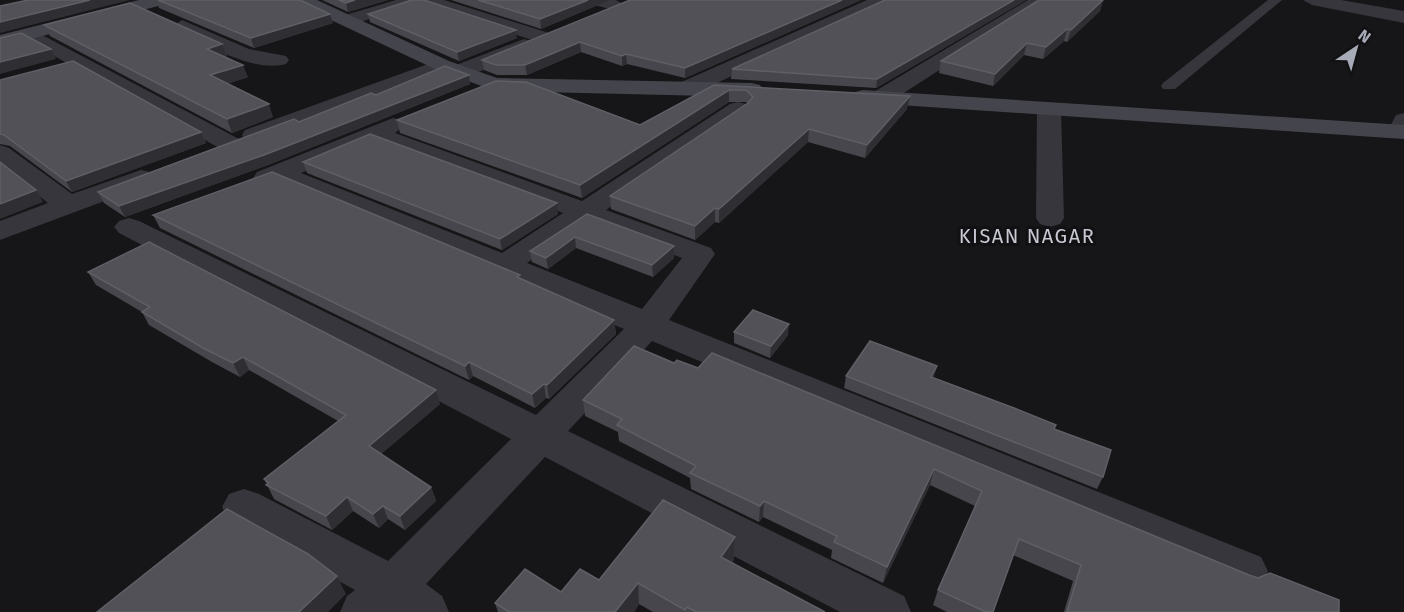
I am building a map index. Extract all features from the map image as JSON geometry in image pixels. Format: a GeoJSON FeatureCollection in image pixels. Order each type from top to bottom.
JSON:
{"type":"FeatureCollection","features":[{"type":"Feature","properties":{"kind":"street"},"geometry":{"type":"LineString","coordinates":[[0,41],[160,0]]}},
{"type":"Feature","properties":{"kind":"street"},"geometry":{"type":"LineString","coordinates":[[303,0],[450,68],[495,84],[778,92]]}},
{"type":"Feature","properties":{"kind":"street"},"geometry":{"type":"LineString","coordinates":[[350,20],[415,0]]}},
{"type":"Feature","properties":{"kind":"street"},"geometry":{"type":"LineString","coordinates":[[426,0],[542,37]]}},
{"type":"Feature","properties":{"kind":"street"},"geometry":{"type":"LineString","coordinates":[[597,0],[624,3]]}},
{"type":"Feature","properties":{"kind":"street"},"geometry":{"type":"LineString","coordinates":[[685,89],[882,0]]}},
{"type":"Feature","properties":{"kind":"street"},"geometry":{"type":"LineString","coordinates":[[880,98],[1040,0]]}},
{"type":"Feature","properties":{"kind":"street"},"geometry":{"type":"LineString","coordinates":[[1312,0],[1404,17]]}},
{"type":"Feature","properties":{"kind":"street"},"geometry":{"type":"LineString","coordinates":[[585,19],[624,3]]}},
{"type":"Feature","properties":{"kind":"street"},"geometry":{"type":"LineString","coordinates":[[137,6],[244,54],[279,60]]}},
{"type":"Feature","properties":{"kind":"street"},"geometry":{"type":"LineString","coordinates":[[198,157],[563,28]]}},
{"type":"Feature","properties":{"kind":"street"},"geometry":{"type":"LineString","coordinates":[[29,34],[230,144]]}},
{"type":"Feature","properties":{"kind":"street"},"geometry":{"type":"LineString","coordinates":[[45,71],[80,62]]}},
{"type":"Feature","properties":{"kind":"street"},"geometry":{"type":"LineString","coordinates":[[464,96],[495,84]]}},
{"type":"Feature","properties":{"kind":"street"},"geometry":{"type":"LineString","coordinates":[[846,96],[1049,110],[1402,128]]}},
{"type":"Feature","properties":{"kind":"street"},"geometry":{"type":"LineString","coordinates":[[503,266],[738,109]]}},
{"type":"Feature","properties":{"kind":"street"},"geometry":{"type":"LineString","coordinates":[[1049,110],[1050,218]]}},
{"type":"Feature","properties":{"kind":"street"},"geometry":{"type":"LineString","coordinates":[[413,117],[262,179],[503,266],[1245,571]]}},
{"type":"Feature","properties":{"kind":"street"},"geometry":{"type":"LineString","coordinates":[[244,507],[394,604],[538,436],[648,325],[700,254],[372,133]]}},
{"type":"Feature","properties":{"kind":"street"},"geometry":{"type":"LineString","coordinates":[[0,153],[68,205]]}},
{"type":"Feature","properties":{"kind":"street"},"geometry":{"type":"LineString","coordinates":[[0,231],[165,169]]}},
{"type":"Feature","properties":{"kind":"street"},"geometry":{"type":"LineString","coordinates":[[161,215],[129,227],[887,612]]}},
{"type":"Feature","properties":{"kind":"lane"},"geometry":{"type":"LineString","coordinates":[[1169,86],[1276,0]]}},
{"type":"Feature","properties":{"kind":"building"},"geometry":{"type":"Polygon","coordinates":[[[28,0],[90,0],[0,22],[0,6],[28,0]]]}},
{"type":"Feature","properties":{"kind":"building"},"geometry":{"type":"Polygon","coordinates":[[[158,0],[300,0],[330,14],[251,38],[158,0]]]}},
{"type":"Feature","properties":{"kind":"building"},"geometry":{"type":"Polygon","coordinates":[[[339,0],[355,0],[346,3],[339,0]]]}},
{"type":"Feature","properties":{"kind":"building"},"geometry":{"type":"Polygon","coordinates":[[[412,0],[424,0],[516,30],[457,52],[368,14],[412,0]]]}},
{"type":"Feature","properties":{"kind":"building"},"geometry":{"type":"Polygon","coordinates":[[[478,0],[588,0],[540,19],[478,0]]]}},
{"type":"Feature","properties":{"kind":"building"},"geometry":{"type":"Polygon","coordinates":[[[630,0],[842,0],[685,68],[626,54],[622,56],[580,42],[525,65],[496,65],[482,60],[630,0]]]}},
{"type":"Feature","properties":{"kind":"building"},"geometry":{"type":"Polygon","coordinates":[[[885,0],[1014,0],[877,79],[732,69],[885,0]]]}},
{"type":"Feature","properties":{"kind":"building"},"geometry":{"type":"Polygon","coordinates":[[[1039,0],[1103,0],[1071,30],[1067,29],[1046,47],[1027,43],[995,74],[941,61],[1039,0]]]}},
{"type":"Feature","properties":{"kind":"building"},"geometry":{"type":"Polygon","coordinates":[[[130,3],[222,44],[207,49],[243,65],[210,75],[269,104],[227,119],[44,25],[130,3]]]}},
{"type":"Feature","properties":{"kind":"building"},"geometry":{"type":"Polygon","coordinates":[[[21,33],[51,49],[0,62],[0,38],[21,33]]]}},
{"type":"Feature","properties":{"kind":"building"},"geometry":{"type":"Polygon","coordinates":[[[73,61],[201,132],[66,181],[0,134],[0,80],[73,61]]]}},
{"type":"Feature","properties":{"kind":"building"},"geometry":{"type":"Polygon","coordinates":[[[445,66],[469,75],[264,155],[119,206],[98,192],[294,119],[299,122],[371,93],[376,95],[445,66]]]}},
{"type":"Feature","properties":{"kind":"building"},"geometry":{"type":"Polygon","coordinates":[[[496,81],[526,82],[640,125],[714,85],[910,96],[867,145],[809,129],[719,209],[715,208],[695,226],[610,196],[748,103],[753,97],[746,90],[729,90],[580,185],[397,120],[496,81]]]}},
{"type":"Feature","properties":{"kind":"building"},"geometry":{"type":"Polygon","coordinates":[[[370,134],[557,203],[500,239],[303,162],[370,134]]]}},
{"type":"Feature","properties":{"kind":"building"},"geometry":{"type":"Polygon","coordinates":[[[0,162],[36,190],[0,204],[0,162]]]}},
{"type":"Feature","properties":{"kind":"building"},"geometry":{"type":"Polygon","coordinates":[[[272,172],[520,275],[517,277],[614,320],[547,385],[544,384],[532,394],[469,362],[465,366],[153,215],[272,172]]]}},
{"type":"Feature","properties":{"kind":"building"},"geometry":{"type":"Polygon","coordinates":[[[587,214],[674,246],[652,265],[575,237],[546,258],[530,251],[587,214]]]}},
{"type":"Feature","properties":{"kind":"building"},"geometry":{"type":"Polygon","coordinates":[[[149,242],[436,390],[369,446],[431,487],[400,516],[383,506],[373,514],[347,497],[326,516],[266,485],[269,483],[264,479],[346,415],[243,357],[233,363],[205,349],[142,312],[150,307],[88,272],[149,242]]]}},
{"type":"Feature","properties":{"kind":"building"},"geometry":{"type":"Polygon","coordinates":[[[753,310],[789,324],[771,346],[734,332],[753,310]]]}},
{"type":"Feature","properties":{"kind":"building"},"geometry":{"type":"Polygon","coordinates":[[[870,341],[937,366],[931,377],[1056,425],[1054,429],[1111,450],[1103,477],[846,376],[870,341]]]}},
{"type":"Feature","properties":{"kind":"building"},"geometry":{"type":"Polygon","coordinates":[[[634,346],[674,363],[677,360],[698,368],[712,353],[1249,575],[1258,578],[1270,573],[1339,600],[1339,612],[1067,612],[1081,565],[1019,539],[993,612],[986,612],[938,590],[982,491],[934,469],[887,567],[834,542],[837,536],[764,501],[760,506],[690,473],[696,466],[617,425],[622,419],[583,400],[634,346]]]}},
{"type":"Feature","properties":{"kind":"building"},"geometry":{"type":"Polygon","coordinates":[[[663,500],[735,537],[721,557],[825,612],[696,612],[687,607],[685,610],[638,583],[615,612],[509,612],[495,603],[525,569],[561,592],[580,569],[599,580],[663,500]]]}},
{"type":"Feature","properties":{"kind":"building"},"geometry":{"type":"Polygon","coordinates":[[[227,509],[308,554],[337,576],[299,612],[97,612],[227,509]]]}},
{"type":"Feature","properties":{"kind":"district","name":"KISAN NAGAR"},"geometry":{"type":"Point","coordinates":[1027,236]}}]}
